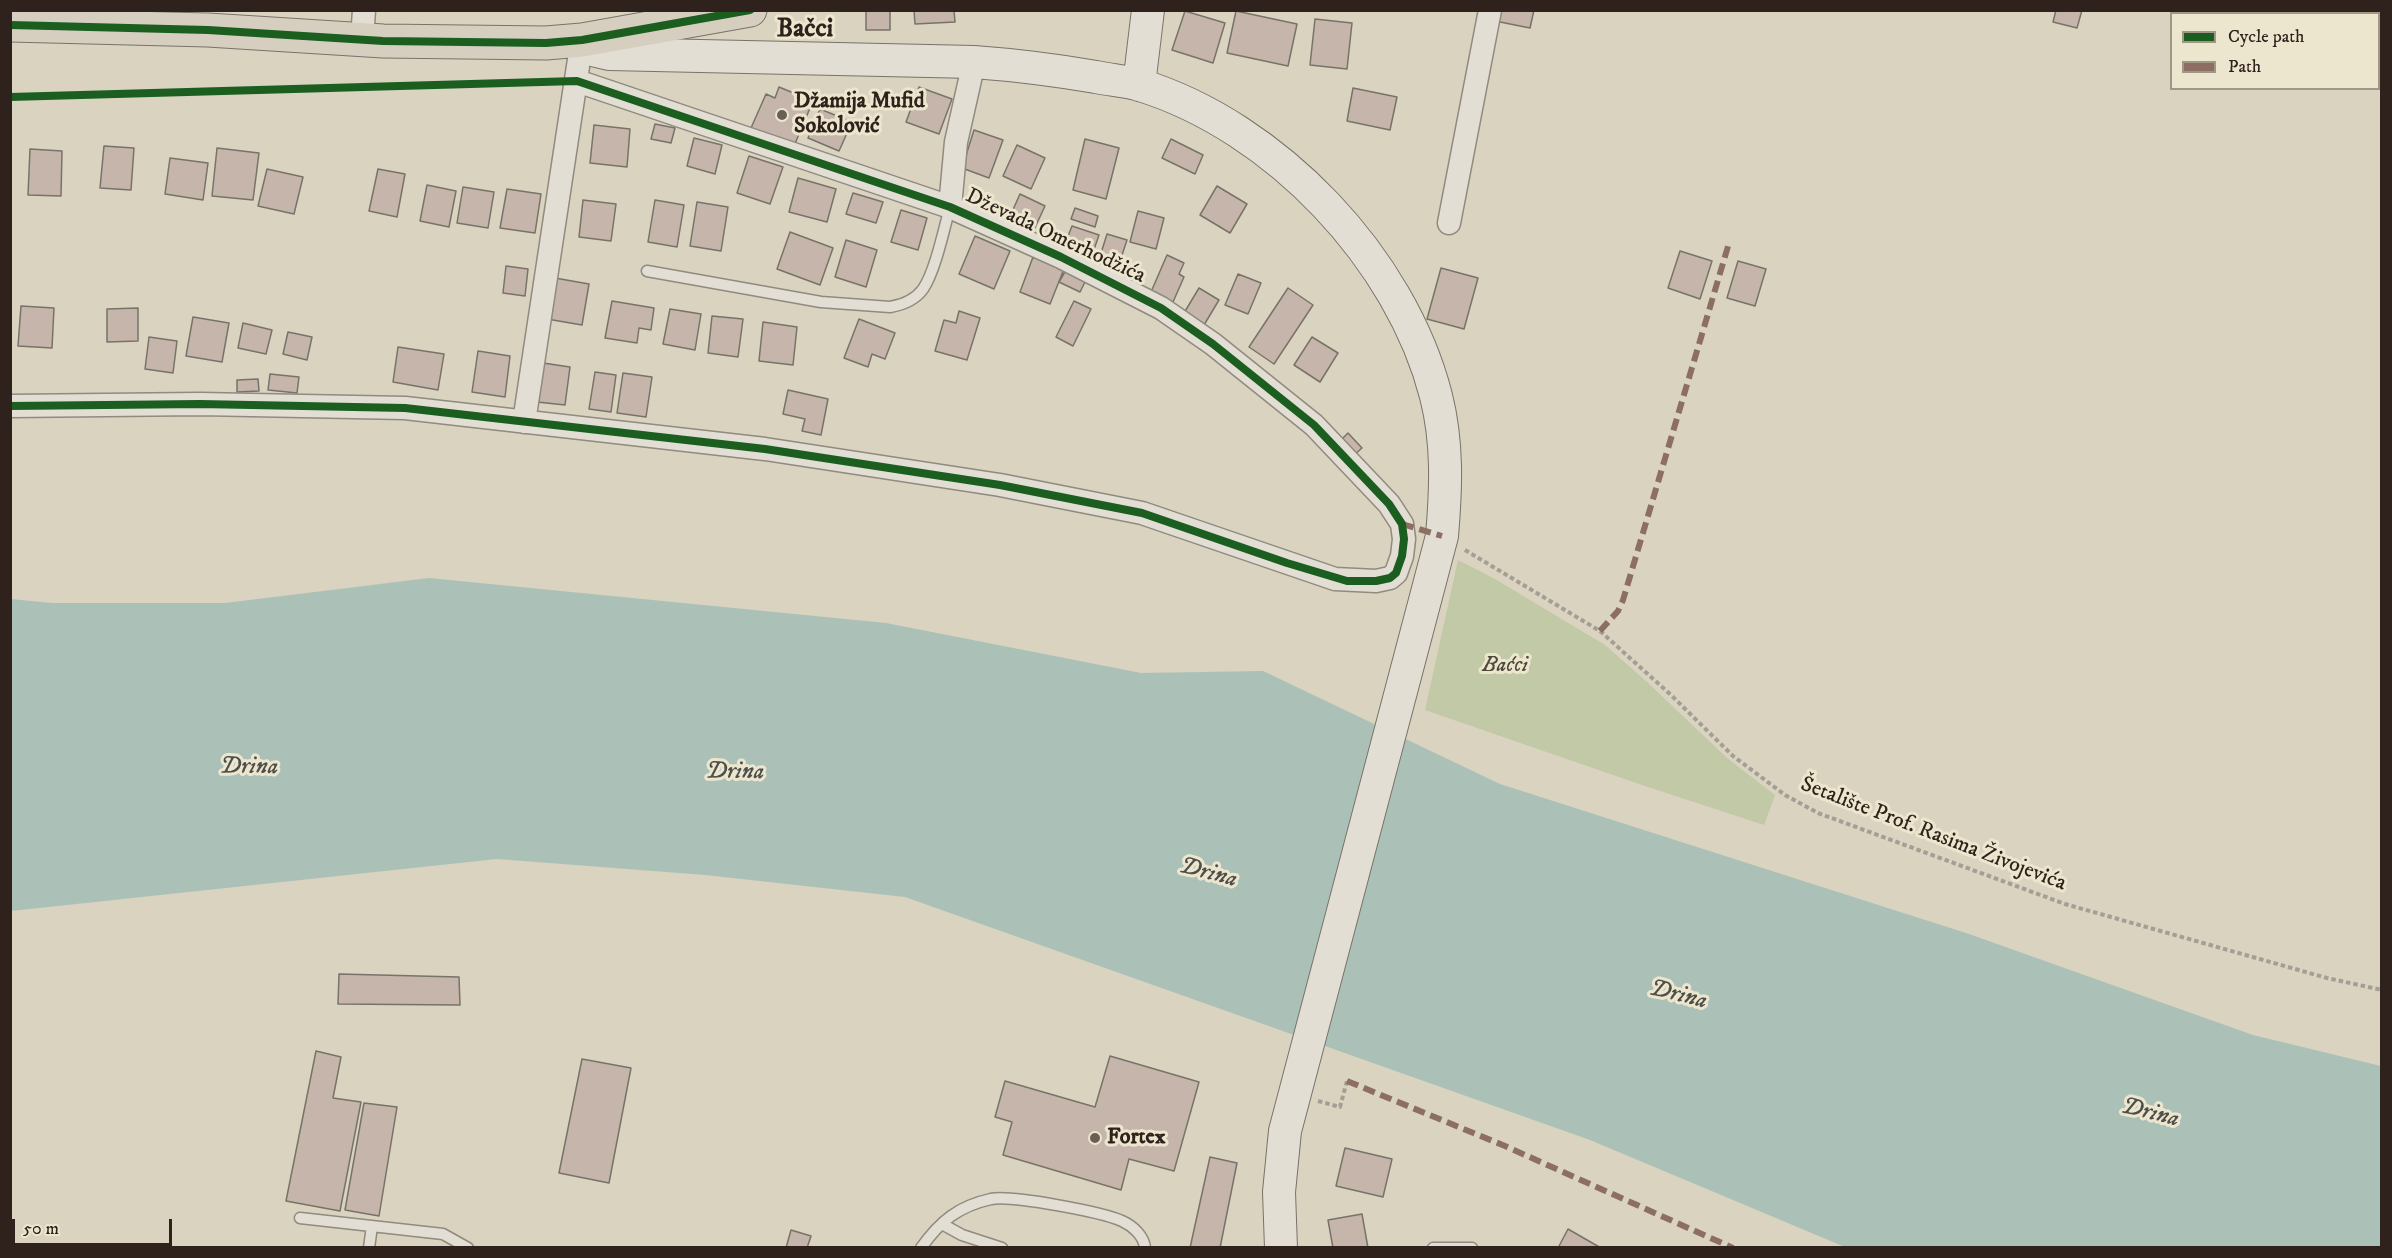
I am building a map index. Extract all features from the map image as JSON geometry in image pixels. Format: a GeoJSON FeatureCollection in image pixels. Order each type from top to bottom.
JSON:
{"type":"FeatureCollection","features":[{"type":"Feature","properties":{"kind":"main road"},"geometry":{"type":"LineString","coordinates":[[1139,85],[1148,10]]}},
{"type":"Feature","properties":{"kind":"main road"},"geometry":{"type":"LineString","coordinates":[[10,25],[208,30],[363,25],[505,44],[546,44],[582,40],[736,12]]}},
{"type":"Feature","properties":{"kind":"main road"},"geometry":{"type":"LineString","coordinates":[[582,40],[592,50],[609,54],[974,62],[1019,65],[1139,85],[1208,114],[1235,129],[1259,147],[1304,184],[1329,210],[1378,270],[1414,333],[1436,397],[1446,474],[1442,536],[1296,1084],[1280,1159],[1281,1248]]}},
{"type":"Feature","properties":{"kind":"street"},"geometry":{"type":"LineString","coordinates":[[1449,223],[1490,10]]}},
{"type":"Feature","properties":{"kind":"street"},"geometry":{"type":"LineString","coordinates":[[10,406],[200,404],[405,408],[525,422],[582,40]]}},
{"type":"Feature","properties":{"kind":"street","name":"Dževada Omerhodžića"},"geometry":{"type":"LineString","coordinates":[[950,207],[956,142],[974,62]]}},
{"type":"Feature","properties":{"kind":"street","name":"Dževada Omerhodžića"},"geometry":{"type":"LineString","coordinates":[[525,422],[765,449],[1000,485],[1142,513],[1335,579],[1376,581],[1390,578],[1396,573],[1402,556],[1404,539],[1402,524],[1389,504],[1314,425],[1213,344],[1161,308],[1061,257],[950,207],[577,81]]}},
{"type":"Feature","properties":{"kind":"lane"},"geometry":{"type":"LineString","coordinates":[[647,271],[821,302],[890,307],[900,305],[912,300],[923,289],[933,265],[950,207]]}},
{"type":"Feature","properties":{"kind":"lane"},"geometry":{"type":"LineString","coordinates":[[921,1248],[957,1210],[993,1199],[1025,1200],[1122,1221],[1138,1232],[1145,1248]]}},
{"type":"Feature","properties":{"kind":"lane"},"geometry":{"type":"LineString","coordinates":[[300,1218],[443,1234],[468,1248]]}},
{"type":"Feature","properties":{"kind":"lane"},"geometry":{"type":"LineString","coordinates":[[942,1224],[962,1234],[1002,1248]]}},
{"type":"Feature","properties":{"kind":"lane"},"geometry":{"type":"LineString","coordinates":[[369,1248],[372,1226]]}},
{"type":"Feature","properties":{"kind":"lane"},"geometry":{"type":"LineString","coordinates":[[1433,1248],[1472,1248]]}},
{"type":"Feature","properties":{"kind":"path"},"geometry":{"type":"LineString","coordinates":[[1296,1084],[1340,1107],[1347,1081]]}},
{"type":"Feature","properties":{"kind":"green space","name":"Baćci"},"geometry":{"type":"Polygon","coordinates":[[[1458,560],[1495,579],[1605,645],[1727,758],[1775,795],[1764,825],[1425,710],[1458,560]]]}},
{"type":"Feature","properties":{"kind":"water","name":"Drina"},"geometry":{"type":"Polygon","coordinates":[[[429,578],[886,623],[1141,673],[1263,671],[1500,784],[1969,934],[2253,1035],[2381,1066],[2381,1247],[1845,1247],[1590,1140],[905,897],[705,875],[497,859],[11,911],[10,599],[52,603],[225,603],[429,578]]]}},
{"type":"Feature","properties":{"kind":"building"},"geometry":{"type":"Polygon","coordinates":[[[866,10],[890,10],[890,30],[866,30],[866,10]]]}},
{"type":"Feature","properties":{"kind":"building"},"geometry":{"type":"Polygon","coordinates":[[[914,10],[954,10],[955,22],[915,24],[914,10]]]}},
{"type":"Feature","properties":{"kind":"building"},"geometry":{"type":"Polygon","coordinates":[[[1498,10],[1534,10],[1530,28],[1495,21],[1498,10]]]}},
{"type":"Feature","properties":{"kind":"building"},"geometry":{"type":"Polygon","coordinates":[[[2056,10],[2082,10],[2077,28],[2053,22],[2056,10]]]}},
{"type":"Feature","properties":{"kind":"building"},"geometry":{"type":"Polygon","coordinates":[[[1185,11],[1225,23],[1213,63],[1172,50],[1185,11]]]}},
{"type":"Feature","properties":{"kind":"building"},"geometry":{"type":"Polygon","coordinates":[[[1236,11],[1297,24],[1288,66],[1227,53],[1236,11]]]}},
{"type":"Feature","properties":{"kind":"building"},"geometry":{"type":"Polygon","coordinates":[[[1315,19],[1352,23],[1347,69],[1310,65],[1315,19]]]}},
{"type":"Feature","properties":{"kind":"building","name":"Džamija Mufid Sokolović"},"geometry":{"type":"Polygon","coordinates":[[[779,87],[813,101],[794,146],[751,128],[766,94],[775,98],[779,87]]]}},
{"type":"Feature","properties":{"kind":"building"},"geometry":{"type":"Polygon","coordinates":[[[919,87],[952,99],[939,134],[906,122],[919,87]]]}},
{"type":"Feature","properties":{"kind":"building"},"geometry":{"type":"Polygon","coordinates":[[[1353,88],[1397,97],[1390,130],[1347,121],[1353,88]]]}},
{"type":"Feature","properties":{"kind":"building"},"geometry":{"type":"Polygon","coordinates":[[[820,109],[852,122],[839,151],[808,138],[820,109]]]}},
{"type":"Feature","properties":{"kind":"building"},"geometry":{"type":"Polygon","coordinates":[[[655,124],[675,128],[671,143],[651,139],[655,124]]]}},
{"type":"Feature","properties":{"kind":"building"},"geometry":{"type":"Polygon","coordinates":[[[594,125],[630,129],[627,167],[590,163],[594,125]]]}},
{"type":"Feature","properties":{"kind":"building"},"geometry":{"type":"Polygon","coordinates":[[[974,130],[1003,140],[989,178],[962,168],[974,130]]]}},
{"type":"Feature","properties":{"kind":"building"},"geometry":{"type":"Polygon","coordinates":[[[694,138],[722,145],[715,174],[687,166],[694,138]]]}},
{"type":"Feature","properties":{"kind":"building"},"geometry":{"type":"Polygon","coordinates":[[[1085,139],[1119,148],[1106,199],[1073,190],[1085,139]]]}},
{"type":"Feature","properties":{"kind":"building"},"geometry":{"type":"Polygon","coordinates":[[[1171,139],[1203,155],[1195,174],[1162,158],[1171,139]]]}},
{"type":"Feature","properties":{"kind":"building"},"geometry":{"type":"Polygon","coordinates":[[[1017,145],[1045,158],[1031,189],[1003,176],[1017,145]]]}},
{"type":"Feature","properties":{"kind":"building"},"geometry":{"type":"Polygon","coordinates":[[[104,146],[134,148],[131,190],[100,188],[104,146]]]}},
{"type":"Feature","properties":{"kind":"building"},"geometry":{"type":"Polygon","coordinates":[[[217,148],[259,153],[253,200],[212,196],[217,148]]]}},
{"type":"Feature","properties":{"kind":"building"},"geometry":{"type":"Polygon","coordinates":[[[30,149],[62,151],[61,196],[28,195],[30,149]]]}},
{"type":"Feature","properties":{"kind":"building"},"geometry":{"type":"Polygon","coordinates":[[[749,156],[783,167],[770,204],[737,193],[749,156]]]}},
{"type":"Feature","properties":{"kind":"building"},"geometry":{"type":"Polygon","coordinates":[[[170,158],[208,163],[203,200],[165,194],[170,158]]]}},
{"type":"Feature","properties":{"kind":"building"},"geometry":{"type":"Polygon","coordinates":[[[267,169],[303,177],[294,214],[258,206],[267,169]]]}},
{"type":"Feature","properties":{"kind":"building"},"geometry":{"type":"Polygon","coordinates":[[[378,169],[405,174],[397,217],[369,211],[378,169]]]}},
{"type":"Feature","properties":{"kind":"building"},"geometry":{"type":"Polygon","coordinates":[[[798,178],[836,189],[827,222],[789,212],[798,178]]]}},
{"type":"Feature","properties":{"kind":"building"},"geometry":{"type":"Polygon","coordinates":[[[427,185],[456,191],[449,227],[420,221],[427,185]]]}},
{"type":"Feature","properties":{"kind":"building"},"geometry":{"type":"Polygon","coordinates":[[[1217,186],[1247,204],[1230,233],[1200,215],[1217,186]]]}},
{"type":"Feature","properties":{"kind":"building"},"geometry":{"type":"Polygon","coordinates":[[[463,187],[494,192],[488,228],[457,223],[463,187]]]}},
{"type":"Feature","properties":{"kind":"building"},"geometry":{"type":"Polygon","coordinates":[[[507,189],[541,194],[535,233],[500,228],[507,189]]]}},
{"type":"Feature","properties":{"kind":"building"},"geometry":{"type":"Polygon","coordinates":[[[853,193],[883,202],[876,223],[846,214],[853,193]]]}},
{"type":"Feature","properties":{"kind":"building"},"geometry":{"type":"Polygon","coordinates":[[[1020,194],[1045,206],[1032,234],[1007,223],[1020,194]]]}},
{"type":"Feature","properties":{"kind":"building"},"geometry":{"type":"Polygon","coordinates":[[[583,200],[616,204],[611,241],[579,237],[583,200]]]}},
{"type":"Feature","properties":{"kind":"building"},"geometry":{"type":"Polygon","coordinates":[[[655,200],[684,205],[677,247],[648,242],[655,200]]]}},
{"type":"Feature","properties":{"kind":"building"},"geometry":{"type":"Polygon","coordinates":[[[697,202],[728,207],[721,251],[690,246],[697,202]]]}},
{"type":"Feature","properties":{"kind":"building"},"geometry":{"type":"Polygon","coordinates":[[[1075,208],[1098,216],[1095,227],[1071,219],[1075,208]]]}},
{"type":"Feature","properties":{"kind":"building"},"geometry":{"type":"Polygon","coordinates":[[[901,210],[927,218],[918,250],[891,242],[901,210]]]}},
{"type":"Feature","properties":{"kind":"building"},"geometry":{"type":"Polygon","coordinates":[[[1138,211],[1164,218],[1156,249],[1130,242],[1138,211]]]}},
{"type":"Feature","properties":{"kind":"building"},"geometry":{"type":"Polygon","coordinates":[[[1072,226],[1099,235],[1089,264],[1061,254],[1072,226]]]}},
{"type":"Feature","properties":{"kind":"building"},"geometry":{"type":"Polygon","coordinates":[[[790,232],[833,248],[820,285],[777,269],[790,232]]]}},
{"type":"Feature","properties":{"kind":"building"},"geometry":{"type":"Polygon","coordinates":[[[1107,234],[1127,240],[1116,273],[1097,266],[1107,234]]]}},
{"type":"Feature","properties":{"kind":"building"},"geometry":{"type":"Polygon","coordinates":[[[975,236],[1010,251],[994,289],[959,274],[975,236]]]}},
{"type":"Feature","properties":{"kind":"building"},"geometry":{"type":"Polygon","coordinates":[[[846,240],[877,250],[866,287],[835,277],[846,240]]]}},
{"type":"Feature","properties":{"kind":"building"},"geometry":{"type":"Polygon","coordinates":[[[1680,251],[1712,261],[1700,299],[1668,288],[1680,251]]]}},
{"type":"Feature","properties":{"kind":"building"},"geometry":{"type":"Polygon","coordinates":[[[1167,255],[1184,263],[1179,274],[1184,277],[1173,302],[1151,292],[1167,255]]]}},
{"type":"Feature","properties":{"kind":"building"},"geometry":{"type":"Polygon","coordinates":[[[1033,257],[1064,269],[1050,304],[1020,292],[1033,257]]]}},
{"type":"Feature","properties":{"kind":"building"},"geometry":{"type":"Polygon","coordinates":[[[1738,261],[1766,269],[1755,306],[1727,298],[1738,261]]]}},
{"type":"Feature","properties":{"kind":"building"},"geometry":{"type":"Polygon","coordinates":[[[506,266],[528,269],[525,296],[503,293],[506,266]]]}},
{"type":"Feature","properties":{"kind":"building"},"geometry":{"type":"Polygon","coordinates":[[[1441,268],[1478,278],[1464,329],[1427,319],[1441,268]]]}},
{"type":"Feature","properties":{"kind":"building"},"geometry":{"type":"Polygon","coordinates":[[[1066,270],[1086,280],[1080,292],[1059,282],[1066,270]]]}},
{"type":"Feature","properties":{"kind":"building"},"geometry":{"type":"Polygon","coordinates":[[[1238,274],[1261,283],[1248,314],[1225,305],[1238,274]]]}},
{"type":"Feature","properties":{"kind":"building"},"geometry":{"type":"Polygon","coordinates":[[[555,278],[589,284],[582,325],[547,319],[555,278]]]}},
{"type":"Feature","properties":{"kind":"building"},"geometry":{"type":"Polygon","coordinates":[[[1199,288],[1219,300],[1204,325],[1184,313],[1199,288]]]}},
{"type":"Feature","properties":{"kind":"building"},"geometry":{"type":"Polygon","coordinates":[[[1288,288],[1313,305],[1274,364],[1249,347],[1288,288]]]}},
{"type":"Feature","properties":{"kind":"building"},"geometry":{"type":"Polygon","coordinates":[[[612,301],[654,308],[651,330],[639,328],[637,343],[605,338],[612,301]]]}},
{"type":"Feature","properties":{"kind":"building"},"geometry":{"type":"Polygon","coordinates":[[[1074,301],[1091,309],[1073,346],[1056,337],[1074,301]]]}},
{"type":"Feature","properties":{"kind":"building"},"geometry":{"type":"Polygon","coordinates":[[[21,306],[54,308],[52,348],[18,346],[21,306]]]}},
{"type":"Feature","properties":{"kind":"building"},"geometry":{"type":"Polygon","coordinates":[[[138,308],[138,341],[107,342],[107,309],[138,308]]]}},
{"type":"Feature","properties":{"kind":"building"},"geometry":{"type":"Polygon","coordinates":[[[670,309],[701,314],[695,350],[663,344],[670,309]]]}},
{"type":"Feature","properties":{"kind":"building"},"geometry":{"type":"Polygon","coordinates":[[[959,311],[980,318],[967,360],[935,351],[944,320],[956,323],[959,311]]]}},
{"type":"Feature","properties":{"kind":"building"},"geometry":{"type":"Polygon","coordinates":[[[712,316],[743,319],[738,357],[708,353],[712,316]]]}},
{"type":"Feature","properties":{"kind":"building"},"geometry":{"type":"Polygon","coordinates":[[[193,317],[229,323],[222,362],[186,356],[193,317]]]}},
{"type":"Feature","properties":{"kind":"building"},"geometry":{"type":"Polygon","coordinates":[[[859,319],[895,333],[885,359],[872,354],[868,367],[844,358],[859,319]]]}},
{"type":"Feature","properties":{"kind":"building"},"geometry":{"type":"Polygon","coordinates":[[[763,322],[797,327],[793,365],[759,361],[763,322]]]}},
{"type":"Feature","properties":{"kind":"building"},"geometry":{"type":"Polygon","coordinates":[[[243,323],[272,330],[266,354],[238,348],[243,323]]]}},
{"type":"Feature","properties":{"kind":"building"},"geometry":{"type":"Polygon","coordinates":[[[288,332],[312,337],[307,360],[283,354],[288,332]]]}},
{"type":"Feature","properties":{"kind":"building"},"geometry":{"type":"Polygon","coordinates":[[[149,337],[177,341],[173,373],[145,369],[149,337]]]}},
{"type":"Feature","properties":{"kind":"building"},"geometry":{"type":"Polygon","coordinates":[[[1312,337],[1338,353],[1320,382],[1294,365],[1312,337]]]}},
{"type":"Feature","properties":{"kind":"building"},"geometry":{"type":"Polygon","coordinates":[[[398,347],[444,354],[438,390],[393,382],[398,347]]]}},
{"type":"Feature","properties":{"kind":"building"},"geometry":{"type":"Polygon","coordinates":[[[478,351],[510,356],[505,397],[472,392],[478,351]]]}},
{"type":"Feature","properties":{"kind":"building"},"geometry":{"type":"Polygon","coordinates":[[[543,363],[570,367],[565,405],[537,402],[543,363]]]}},
{"type":"Feature","properties":{"kind":"building"},"geometry":{"type":"Polygon","coordinates":[[[595,372],[616,375],[611,412],[589,409],[595,372]]]}},
{"type":"Feature","properties":{"kind":"building"},"geometry":{"type":"Polygon","coordinates":[[[623,373],[652,377],[646,417],[617,413],[623,373]]]}},
{"type":"Feature","properties":{"kind":"building"},"geometry":{"type":"Polygon","coordinates":[[[270,374],[299,377],[297,393],[268,390],[270,374]]]}},
{"type":"Feature","properties":{"kind":"building"},"geometry":{"type":"Polygon","coordinates":[[[258,379],[259,391],[237,392],[237,380],[258,379]]]}},
{"type":"Feature","properties":{"kind":"building"},"geometry":{"type":"Polygon","coordinates":[[[788,390],[828,399],[821,435],[802,431],[805,419],[783,414],[788,390]]]}},
{"type":"Feature","properties":{"kind":"building"},"geometry":{"type":"Polygon","coordinates":[[[1348,433],[1362,448],[1353,456],[1339,442],[1348,433]]]}},
{"type":"Feature","properties":{"kind":"building"},"geometry":{"type":"Polygon","coordinates":[[[339,974],[459,977],[460,1005],[338,1004],[339,974]]]}},
{"type":"Feature","properties":{"kind":"building"},"geometry":{"type":"Polygon","coordinates":[[[316,1051],[341,1057],[333,1098],[361,1102],[340,1211],[286,1201],[316,1051]]]}},
{"type":"Feature","properties":{"kind":"building","name":"Fortex"},"geometry":{"type":"Polygon","coordinates":[[[1110,1056],[1199,1082],[1174,1171],[1129,1159],[1121,1190],[1003,1155],[1012,1122],[995,1117],[1005,1081],[1095,1107],[1110,1056]]]}},
{"type":"Feature","properties":{"kind":"building"},"geometry":{"type":"Polygon","coordinates":[[[582,1059],[631,1068],[609,1183],[559,1173],[582,1059]]]}},
{"type":"Feature","properties":{"kind":"building"},"geometry":{"type":"Polygon","coordinates":[[[364,1103],[397,1107],[379,1216],[345,1210],[364,1103]]]}},
{"type":"Feature","properties":{"kind":"building"},"geometry":{"type":"Polygon","coordinates":[[[1345,1148],[1392,1159],[1383,1197],[1336,1186],[1345,1148]]]}},
{"type":"Feature","properties":{"kind":"building"},"geometry":{"type":"Polygon","coordinates":[[[1210,1157],[1237,1163],[1220,1248],[1190,1248],[1210,1157]]]}},
{"type":"Feature","properties":{"kind":"building"},"geometry":{"type":"Polygon","coordinates":[[[1362,1214],[1368,1248],[1333,1248],[1328,1220],[1362,1214]]]}},
{"type":"Feature","properties":{"kind":"building"},"geometry":{"type":"Polygon","coordinates":[[[1568,1229],[1601,1248],[1558,1248],[1568,1229]]]}},
{"type":"Feature","properties":{"kind":"building"},"geometry":{"type":"Polygon","coordinates":[[[791,1230],[811,1236],[807,1248],[786,1248],[791,1230]]]}},
{"type":"Feature","properties":{"kind":"marked path"},"geometry":{"type":"LineString","coordinates":[[1600,631],[1618,611],[1623,600],[1729,243]]}},
{"type":"Feature","properties":{"kind":"marked path"},"geometry":{"type":"LineString","coordinates":[[1402,524],[1442,536]]}},
{"type":"Feature","properties":{"kind":"marked path"},"geometry":{"type":"LineString","coordinates":[[1347,1081],[1505,1146],[1733,1248]]}},
{"type":"Feature","properties":{"kind":"cycle path"},"geometry":{"type":"LineString","coordinates":[[10,25],[208,30],[383,41],[546,43],[582,40],[750,10]]}},
{"type":"Feature","properties":{"kind":"cycle path"},"geometry":{"type":"LineString","coordinates":[[10,97],[577,81],[950,207],[1061,257],[1161,308],[1213,344],[1314,425],[1389,504],[1402,524],[1404,539],[1402,556],[1396,573],[1390,578],[1376,581],[1347,581],[1287,563],[1142,513],[1000,485],[765,449],[405,408],[200,404],[10,406]]}},
{"type":"Feature","properties":{"kind":"place","name":"Džamija Mufid Sokolović"},"geometry":{"type":"Point","coordinates":[782,115]}},
{"type":"Feature","properties":{"kind":"place","name":"Fortex"},"geometry":{"type":"Point","coordinates":[1095,1138]}},
{"type":"Feature","properties":{"kind":"district","name":"Bačci"},"geometry":{"type":"Point","coordinates":[805,31]}}]}
